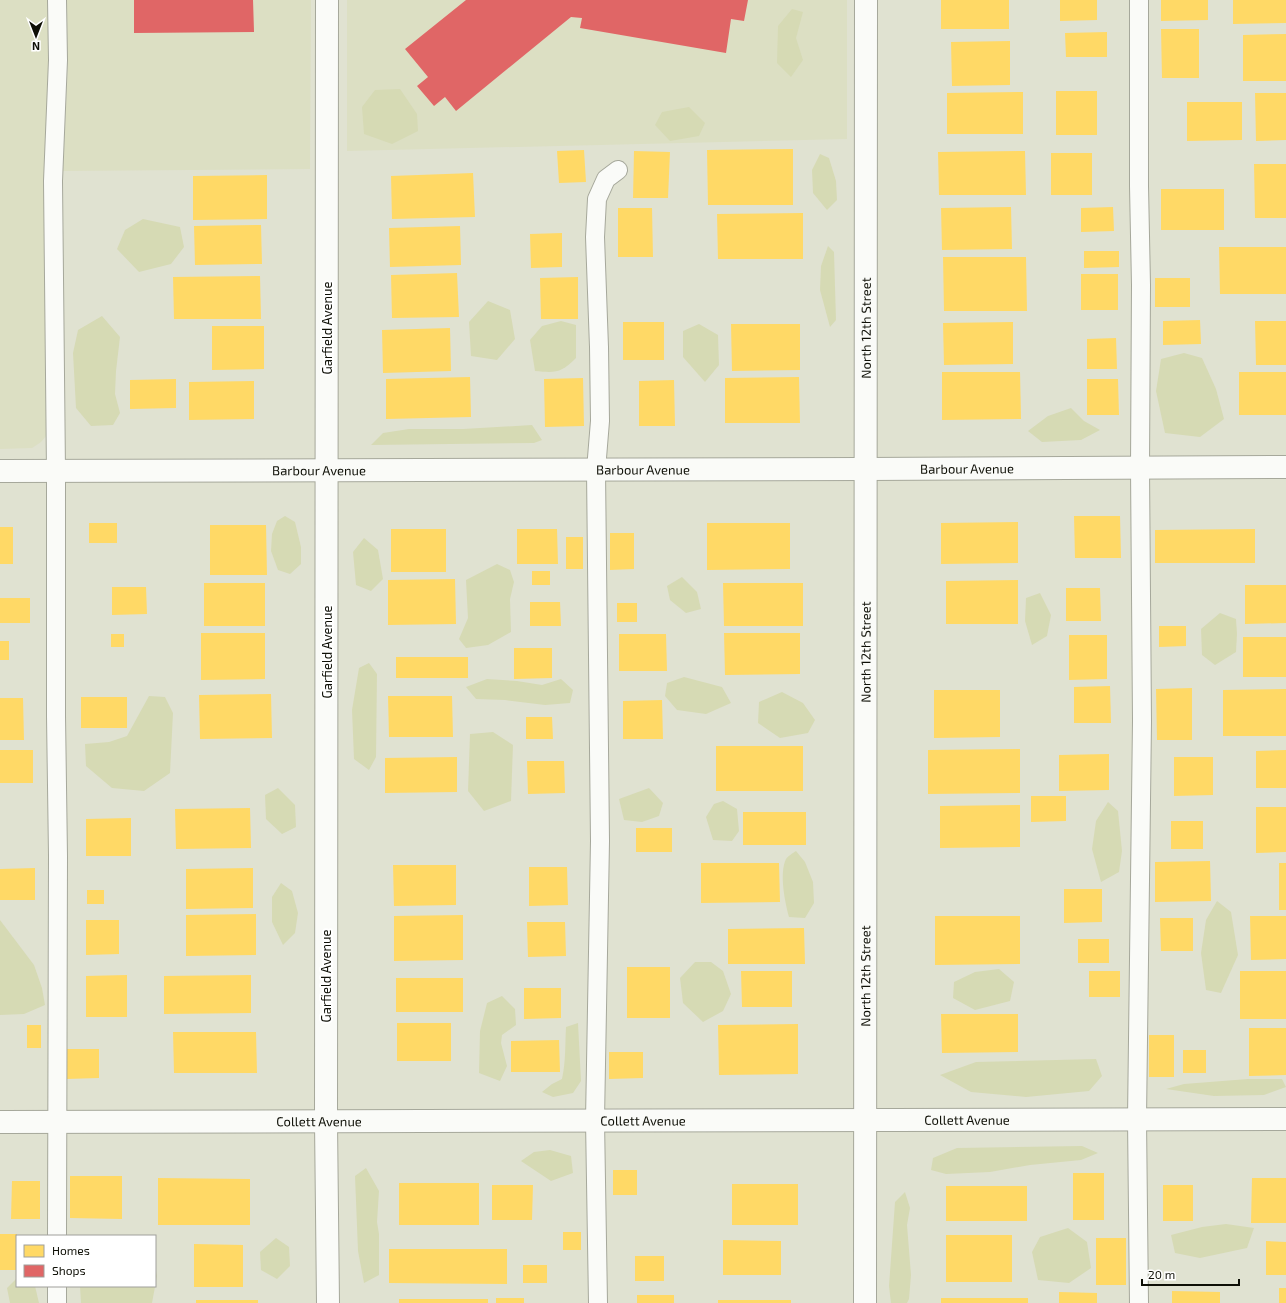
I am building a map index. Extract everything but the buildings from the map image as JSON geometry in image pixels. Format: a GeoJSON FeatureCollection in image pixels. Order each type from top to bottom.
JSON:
{"type":"FeatureCollection","features":[{"type":"Feature","properties":{"kind":"street","name":"Garfield Avenue"},"geometry":{"type":"LineString","coordinates":[[327,0],[326,1122],[328,1303]]}},
{"type":"Feature","properties":{"kind":"street","name":"North 12th Street"},"geometry":{"type":"LineString","coordinates":[[865,1303],[866,0]]}},
{"type":"Feature","properties":{"kind":"street","name":"Barbour Avenue"},"geometry":{"type":"LineString","coordinates":[[0,471],[1286,467]]}},
{"type":"Feature","properties":{"kind":"street","name":"Collett Avenue"},"geometry":{"type":"LineString","coordinates":[[0,1122],[1286,1119]]}},
{"type":"Feature","properties":{"kind":"lane"},"geometry":{"type":"LineString","coordinates":[[57,0],[58,60],[53,180],[58,856],[57,1235]]}},
{"type":"Feature","properties":{"kind":"lane"},"geometry":{"type":"LineString","coordinates":[[1139,0],[1142,721],[1137,1119],[1139,1303]]}},
{"type":"Feature","properties":{"kind":"lane"},"geometry":{"type":"LineString","coordinates":[[598,1303],[595,1120],[600,841],[596,470],[600,421],[595,237],[597,199],[606,179],[618,170]]}},
{"type":"Feature","properties":{"kind":"lane"},"geometry":{"type":"LineString","coordinates":[[56,1303],[57,1287]]}},
{"type":"Feature","properties":{"kind":"shaded area"},"geometry":{"type":"Polygon","coordinates":[[[0,0],[49,0],[49,53],[44,173],[46,436],[41,442],[32,448],[0,449],[0,0]]]}},
{"type":"Feature","properties":{"kind":"shaded area"},"geometry":{"type":"Polygon","coordinates":[[[67,0],[311,0],[310,169],[63,171],[68,66],[67,0]]]}},
{"type":"Feature","properties":{"kind":"shaded area"},"geometry":{"type":"Polygon","coordinates":[[[347,0],[847,0],[847,139],[347,151],[347,0]]]}},
{"type":"Feature","properties":{"kind":"shaded area"},"geometry":{"type":"Polygon","coordinates":[[[792,9],[803,12],[796,38],[803,60],[791,77],[777,63],[778,26],[792,9]]]}},
{"type":"Feature","properties":{"kind":"shaded area"},"geometry":{"type":"Polygon","coordinates":[[[400,89],[417,114],[418,131],[392,144],[364,134],[362,107],[375,90],[400,89]]]}},
{"type":"Feature","properties":{"kind":"shaded area"},"geometry":{"type":"Polygon","coordinates":[[[689,107],[705,123],[699,136],[670,141],[655,125],[662,112],[689,107]]]}},
{"type":"Feature","properties":{"kind":"shaded area"},"geometry":{"type":"Polygon","coordinates":[[[820,154],[829,158],[836,181],[837,200],[827,210],[813,193],[812,170],[820,154]]]}},
{"type":"Feature","properties":{"kind":"shaded area"},"geometry":{"type":"Polygon","coordinates":[[[143,219],[180,227],[184,247],[171,264],[139,272],[117,249],[125,230],[143,219]]]}},
{"type":"Feature","properties":{"kind":"shaded area"},"geometry":{"type":"Polygon","coordinates":[[[828,246],[834,252],[836,320],[830,327],[820,290],[821,266],[828,246]]]}},
{"type":"Feature","properties":{"kind":"shaded area"},"geometry":{"type":"Polygon","coordinates":[[[488,301],[510,310],[515,339],[497,360],[471,356],[469,322],[488,301]]]}},
{"type":"Feature","properties":{"kind":"shaded area"},"geometry":{"type":"Polygon","coordinates":[[[102,316],[120,337],[115,394],[120,413],[113,425],[91,426],[76,408],[73,353],[78,330],[102,316]]]}},
{"type":"Feature","properties":{"kind":"shaded area"},"geometry":{"type":"Polygon","coordinates":[[[561,321],[576,325],[576,358],[566,367],[558,371],[535,371],[530,340],[542,326],[561,321]]]}},
{"type":"Feature","properties":{"kind":"shaded area"},"geometry":{"type":"Polygon","coordinates":[[[699,324],[718,335],[719,365],[705,382],[683,357],[683,331],[699,324]]]}},
{"type":"Feature","properties":{"kind":"shaded area"},"geometry":{"type":"Polygon","coordinates":[[[1184,353],[1202,358],[1216,389],[1224,419],[1200,437],[1165,433],[1156,391],[1161,359],[1184,353]]]}},
{"type":"Feature","properties":{"kind":"shaded area"},"geometry":{"type":"Polygon","coordinates":[[[1071,408],[1084,421],[1100,430],[1081,440],[1042,442],[1028,431],[1048,416],[1071,408]]]}},
{"type":"Feature","properties":{"kind":"shaded area"},"geometry":{"type":"Polygon","coordinates":[[[532,425],[542,440],[534,443],[371,445],[383,433],[409,429],[463,429],[532,425]]]}},
{"type":"Feature","properties":{"kind":"shaded area"},"geometry":{"type":"Polygon","coordinates":[[[285,516],[295,522],[301,547],[301,564],[290,574],[278,570],[271,551],[272,534],[277,521],[285,516]]]}},
{"type":"Feature","properties":{"kind":"shaded area"},"geometry":{"type":"Polygon","coordinates":[[[364,538],[378,550],[383,579],[371,591],[356,585],[353,552],[364,538]]]}},
{"type":"Feature","properties":{"kind":"shaded area"},"geometry":{"type":"Polygon","coordinates":[[[497,564],[510,570],[514,582],[510,599],[511,632],[488,645],[466,648],[459,639],[468,618],[466,580],[497,564]]]}},
{"type":"Feature","properties":{"kind":"shaded area"},"geometry":{"type":"Polygon","coordinates":[[[682,577],[697,592],[701,609],[686,613],[670,600],[667,586],[682,577]]]}},
{"type":"Feature","properties":{"kind":"shaded area"},"geometry":{"type":"Polygon","coordinates":[[[1040,593],[1051,615],[1047,636],[1032,645],[1025,621],[1026,598],[1040,593]]]}},
{"type":"Feature","properties":{"kind":"shaded area"},"geometry":{"type":"Polygon","coordinates":[[[1220,613],[1236,619],[1236,652],[1215,665],[1202,655],[1201,629],[1220,613]]]}},
{"type":"Feature","properties":{"kind":"shaded area"},"geometry":{"type":"Polygon","coordinates":[[[369,663],[377,674],[376,757],[369,770],[354,759],[352,710],[359,668],[369,663]]]}},
{"type":"Feature","properties":{"kind":"shaded area"},"geometry":{"type":"Polygon","coordinates":[[[684,677],[722,687],[731,703],[706,714],[677,710],[665,696],[667,683],[684,677]]]}},
{"type":"Feature","properties":{"kind":"shaded area"},"geometry":{"type":"Polygon","coordinates":[[[487,679],[517,681],[542,685],[561,679],[573,690],[570,703],[545,705],[505,700],[476,699],[466,687],[487,679]]]}},
{"type":"Feature","properties":{"kind":"shaded area"},"geometry":{"type":"Polygon","coordinates":[[[782,692],[803,703],[815,720],[808,733],[780,738],[758,723],[759,702],[782,692]]]}},
{"type":"Feature","properties":{"kind":"shaded area"},"geometry":{"type":"Polygon","coordinates":[[[149,696],[165,697],[173,713],[170,773],[144,791],[112,788],[86,766],[85,744],[109,742],[127,736],[149,696]]]}},
{"type":"Feature","properties":{"kind":"shaded area"},"geometry":{"type":"Polygon","coordinates":[[[493,732],[513,745],[511,801],[484,811],[468,791],[470,734],[493,732]]]}},
{"type":"Feature","properties":{"kind":"shaded area"},"geometry":{"type":"Polygon","coordinates":[[[278,788],[295,805],[296,827],[282,834],[266,819],[265,795],[278,788]]]}},
{"type":"Feature","properties":{"kind":"shaded area"},"geometry":{"type":"Polygon","coordinates":[[[649,788],[663,803],[659,816],[642,822],[624,820],[619,799],[649,788]]]}},
{"type":"Feature","properties":{"kind":"shaded area"},"geometry":{"type":"Polygon","coordinates":[[[723,801],[737,809],[739,831],[732,841],[713,840],[706,817],[714,804],[723,801]]]}},
{"type":"Feature","properties":{"kind":"shaded area"},"geometry":{"type":"Polygon","coordinates":[[[1108,802],[1118,811],[1122,851],[1119,872],[1101,882],[1092,849],[1096,821],[1108,802]]]}},
{"type":"Feature","properties":{"kind":"shaded area"},"geometry":{"type":"Polygon","coordinates":[[[796,851],[805,862],[813,882],[814,903],[805,918],[789,917],[784,896],[784,865],[786,859],[796,851]]]}},
{"type":"Feature","properties":{"kind":"shaded area"},"geometry":{"type":"Polygon","coordinates":[[[281,883],[292,891],[298,913],[295,933],[283,945],[272,922],[272,897],[281,883]]]}},
{"type":"Feature","properties":{"kind":"shaded area"},"geometry":{"type":"Polygon","coordinates":[[[1217,901],[1231,912],[1238,955],[1221,993],[1206,990],[1201,953],[1206,920],[1217,901]]]}},
{"type":"Feature","properties":{"kind":"shaded area"},"geometry":{"type":"Polygon","coordinates":[[[0,920],[34,965],[42,988],[45,1005],[24,1014],[0,1015],[0,920]]]}},
{"type":"Feature","properties":{"kind":"shaded area"},"geometry":{"type":"Polygon","coordinates":[[[695,962],[711,962],[723,971],[731,994],[723,1011],[703,1022],[683,1003],[680,978],[695,962]]]}},
{"type":"Feature","properties":{"kind":"shaded area"},"geometry":{"type":"Polygon","coordinates":[[[999,969],[1014,982],[1010,1001],[975,1010],[953,998],[954,982],[975,972],[999,969]]]}},
{"type":"Feature","properties":{"kind":"shaded area"},"geometry":{"type":"Polygon","coordinates":[[[502,996],[515,1009],[516,1025],[502,1035],[501,1043],[507,1066],[500,1081],[479,1073],[480,1031],[487,1003],[502,996]]]}},
{"type":"Feature","properties":{"kind":"shaded area"},"geometry":{"type":"Polygon","coordinates":[[[578,1023],[581,1081],[573,1093],[553,1097],[542,1092],[552,1084],[562,1079],[565,1059],[566,1027],[578,1023]]]}},
{"type":"Feature","properties":{"kind":"shaded area"},"geometry":{"type":"Polygon","coordinates":[[[1096,1059],[1102,1076],[1089,1091],[1026,1097],[971,1092],[940,1075],[976,1062],[1096,1059]]]}},
{"type":"Feature","properties":{"kind":"shaded area"},"geometry":{"type":"Polygon","coordinates":[[[1248,1079],[1282,1079],[1286,1087],[1264,1095],[1214,1096],[1166,1089],[1184,1084],[1248,1079]]]}},
{"type":"Feature","properties":{"kind":"shaded area"},"geometry":{"type":"Polygon","coordinates":[[[1082,1146],[1098,1153],[1081,1160],[1030,1165],[990,1172],[946,1174],[931,1170],[933,1158],[957,1148],[1082,1146]]]}},
{"type":"Feature","properties":{"kind":"shaded area"},"geometry":{"type":"Polygon","coordinates":[[[550,1150],[571,1156],[573,1173],[551,1181],[521,1161],[534,1152],[550,1150]]]}},
{"type":"Feature","properties":{"kind":"shaded area"},"geometry":{"type":"Polygon","coordinates":[[[366,1168],[379,1191],[377,1222],[379,1234],[379,1275],[364,1283],[358,1251],[355,1176],[366,1168]]]}},
{"type":"Feature","properties":{"kind":"shaded area"},"geometry":{"type":"Polygon","coordinates":[[[905,1192],[910,1208],[907,1225],[911,1275],[909,1299],[907,1303],[891,1303],[889,1286],[895,1202],[905,1192]]]}},
{"type":"Feature","properties":{"kind":"shaded area"},"geometry":{"type":"Polygon","coordinates":[[[1226,1224],[1254,1228],[1247,1248],[1200,1258],[1175,1253],[1171,1235],[1202,1227],[1226,1224]]]}},
{"type":"Feature","properties":{"kind":"shaded area"},"geometry":{"type":"Polygon","coordinates":[[[1068,1228],[1087,1242],[1091,1268],[1069,1283],[1038,1280],[1032,1252],[1040,1237],[1068,1228]]]}},
{"type":"Feature","properties":{"kind":"shaded area"},"geometry":{"type":"Polygon","coordinates":[[[276,1238],[289,1247],[290,1266],[277,1279],[261,1270],[260,1252],[276,1238]]]}},
{"type":"Feature","properties":{"kind":"shaded area"},"geometry":{"type":"Polygon","coordinates":[[[16,1279],[16,1287],[35,1287],[39,1303],[10,1303],[7,1288],[16,1279]]]}},
{"type":"Feature","properties":{"kind":"shaded area"},"geometry":{"type":"Polygon","coordinates":[[[80,1287],[155,1287],[152,1303],[81,1303],[80,1287]]]}}]}
